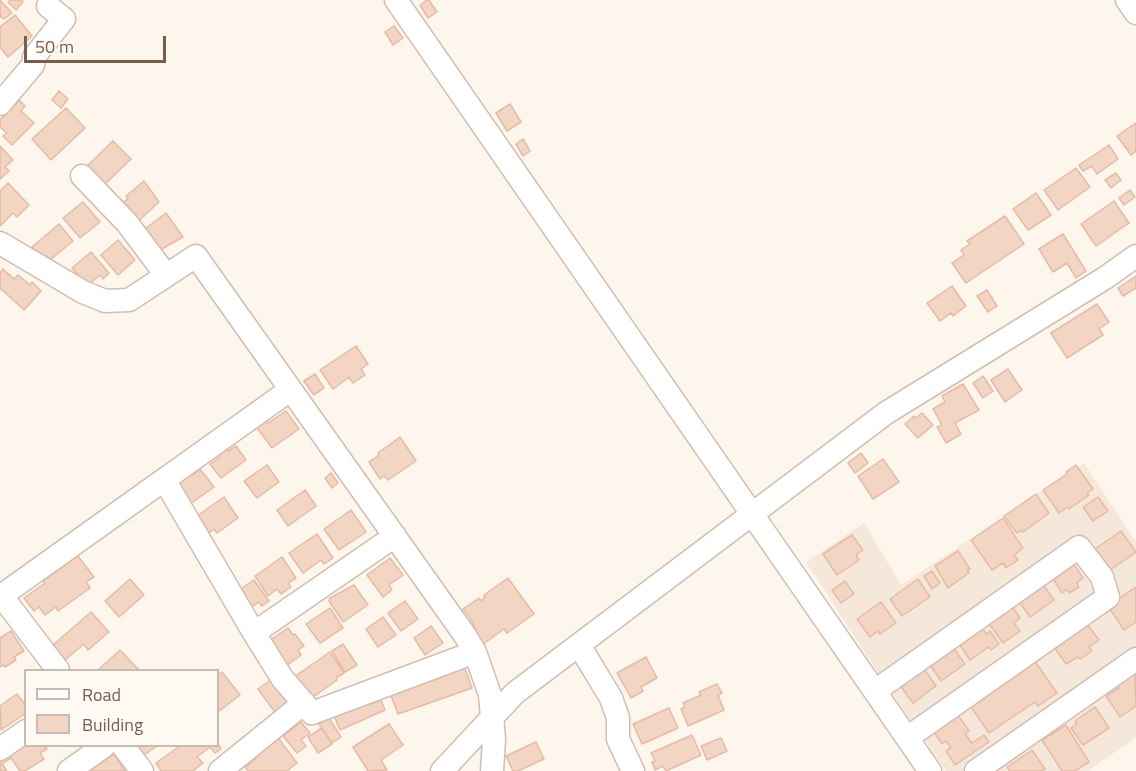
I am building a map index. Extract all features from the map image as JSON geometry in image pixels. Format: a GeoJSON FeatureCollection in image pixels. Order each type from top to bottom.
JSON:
{"type":"FeatureCollection","features":[{"type":"Feature","properties":{"kind":"street"},"geometry":{"type":"LineString","coordinates":[[396,0],[930,771]]}},
{"type":"Feature","properties":{"kind":"street"},"geometry":{"type":"LineString","coordinates":[[1127,0],[1136,13]]}},
{"type":"Feature","properties":{"kind":"street"},"geometry":{"type":"LineString","coordinates":[[0,104],[33,65],[34,57],[64,19],[48,6]]}},
{"type":"Feature","properties":{"kind":"street"},"geometry":{"type":"LineString","coordinates":[[82,176],[127,223],[166,275]]}},
{"type":"Feature","properties":{"kind":"street"},"geometry":{"type":"LineString","coordinates":[[0,243],[83,292],[105,301],[129,300],[196,256],[475,652],[490,695],[493,717],[492,771]]}},
{"type":"Feature","properties":{"kind":"street"},"geometry":{"type":"LineString","coordinates":[[442,771],[515,693],[886,413],[1105,278],[1136,256]]}},
{"type":"Feature","properties":{"kind":"street"},"geometry":{"type":"LineString","coordinates":[[57,669],[8,620],[1,595],[165,481],[290,390]]}},
{"type":"Feature","properties":{"kind":"street"},"geometry":{"type":"LineString","coordinates":[[165,481],[282,678],[312,713],[475,652]]}},
{"type":"Feature","properties":{"kind":"street"},"geometry":{"type":"LineString","coordinates":[[254,633],[395,536]]}},
{"type":"Feature","properties":{"kind":"street"},"geometry":{"type":"LineString","coordinates":[[874,691],[1078,547],[1102,577],[1108,597],[907,738]]}},
{"type":"Feature","properties":{"kind":"street"},"geometry":{"type":"LineString","coordinates":[[579,645],[614,704],[618,718],[618,739],[633,771]]}},
{"type":"Feature","properties":{"kind":"street"},"geometry":{"type":"LineString","coordinates":[[976,771],[1136,658]]}},
{"type":"Feature","properties":{"kind":"street"},"geometry":{"type":"LineString","coordinates":[[220,771],[304,703]]}},
{"type":"Feature","properties":{"kind":"street"},"geometry":{"type":"LineString","coordinates":[[0,749],[24,732]]}},
{"type":"Feature","properties":{"kind":"street"},"geometry":{"type":"LineString","coordinates":[[69,771],[103,747]]}},
{"type":"Feature","properties":{"kind":"street"},"geometry":{"type":"LineString","coordinates":[[124,747],[142,771]]}},
{"type":"Feature","properties":{"kind":"shaded area"},"geometry":{"type":"Polygon","coordinates":[[[1084,463],[1136,542],[1136,738],[1087,771],[946,771],[878,673],[806,562],[864,523],[901,585],[1084,463]]]}},
{"type":"Feature","properties":{"kind":"building"},"geometry":{"type":"Polygon","coordinates":[[[0,0],[12,13],[4,19],[0,17],[0,0]]]}},
{"type":"Feature","properties":{"kind":"building"},"geometry":{"type":"Polygon","coordinates":[[[22,0],[23,2],[16,10],[8,2],[22,0]]]}},
{"type":"Feature","properties":{"kind":"building"},"geometry":{"type":"Polygon","coordinates":[[[427,0],[437,12],[428,18],[420,5],[427,0]]]}},
{"type":"Feature","properties":{"kind":"building"},"geometry":{"type":"Polygon","coordinates":[[[15,15],[32,36],[8,57],[0,47],[0,27],[15,15]]]}},
{"type":"Feature","properties":{"kind":"building"},"geometry":{"type":"Polygon","coordinates":[[[394,26],[403,38],[393,45],[385,32],[394,26]]]}},
{"type":"Feature","properties":{"kind":"building"},"geometry":{"type":"Polygon","coordinates":[[[59,91],[68,99],[61,108],[52,100],[59,91]]]}},
{"type":"Feature","properties":{"kind":"building"},"geometry":{"type":"Polygon","coordinates":[[[19,100],[25,106],[21,111],[34,123],[12,145],[3,136],[7,133],[0,127],[0,120],[19,100]]]}},
{"type":"Feature","properties":{"kind":"building"},"geometry":{"type":"Polygon","coordinates":[[[510,104],[521,122],[507,131],[496,113],[510,104]]]}},
{"type":"Feature","properties":{"kind":"building"},"geometry":{"type":"Polygon","coordinates":[[[66,108],[85,128],[51,160],[32,139],[66,108]]]}},
{"type":"Feature","properties":{"kind":"building"},"geometry":{"type":"Polygon","coordinates":[[[1136,123],[1136,151],[1131,155],[1117,136],[1136,123]]]}},
{"type":"Feature","properties":{"kind":"building"},"geometry":{"type":"Polygon","coordinates":[[[523,139],[530,151],[523,156],[516,144],[523,139]]]}},
{"type":"Feature","properties":{"kind":"building"},"geometry":{"type":"Polygon","coordinates":[[[113,141],[131,159],[102,187],[84,169],[113,141]]]}},
{"type":"Feature","properties":{"kind":"building"},"geometry":{"type":"Polygon","coordinates":[[[1109,145],[1118,159],[1097,174],[1092,166],[1083,171],[1079,165],[1109,145]]]}},
{"type":"Feature","properties":{"kind":"building"},"geometry":{"type":"Polygon","coordinates":[[[0,146],[13,160],[5,167],[9,171],[0,179],[0,146]]]}},
{"type":"Feature","properties":{"kind":"building"},"geometry":{"type":"Polygon","coordinates":[[[1076,168],[1090,187],[1058,210],[1044,190],[1076,168]]]}},
{"type":"Feature","properties":{"kind":"building"},"geometry":{"type":"Polygon","coordinates":[[[1116,173],[1121,180],[1111,188],[1105,180],[1116,173]]]}},
{"type":"Feature","properties":{"kind":"building"},"geometry":{"type":"Polygon","coordinates":[[[144,181],[159,202],[135,224],[119,207],[128,198],[126,196],[144,181]]]}},
{"type":"Feature","properties":{"kind":"building"},"geometry":{"type":"Polygon","coordinates":[[[8,183],[29,205],[17,217],[13,213],[0,226],[0,191],[8,183]]]}},
{"type":"Feature","properties":{"kind":"building"},"geometry":{"type":"Polygon","coordinates":[[[1130,190],[1135,197],[1124,205],[1119,198],[1130,190]]]}},
{"type":"Feature","properties":{"kind":"building"},"geometry":{"type":"Polygon","coordinates":[[[1036,193],[1051,215],[1028,230],[1013,209],[1036,193]]]}},
{"type":"Feature","properties":{"kind":"building"},"geometry":{"type":"Polygon","coordinates":[[[1114,201],[1129,223],[1096,246],[1081,224],[1114,201]]]}},
{"type":"Feature","properties":{"kind":"building"},"geometry":{"type":"Polygon","coordinates":[[[83,202],[100,222],[80,238],[63,218],[83,202]]]}},
{"type":"Feature","properties":{"kind":"building"},"geometry":{"type":"Polygon","coordinates":[[[166,213],[183,237],[160,250],[145,229],[166,213]]]}},
{"type":"Feature","properties":{"kind":"building"},"geometry":{"type":"Polygon","coordinates":[[[1005,216],[1024,244],[966,283],[952,263],[964,255],[961,250],[970,244],[967,241],[1005,216]]]}},
{"type":"Feature","properties":{"kind":"building"},"geometry":{"type":"Polygon","coordinates":[[[59,224],[73,241],[50,260],[47,256],[43,260],[32,247],[59,224]]]}},
{"type":"Feature","properties":{"kind":"building"},"geometry":{"type":"Polygon","coordinates":[[[1063,234],[1086,271],[1076,278],[1067,263],[1053,272],[1039,249],[1063,234]]]}},
{"type":"Feature","properties":{"kind":"building"},"geometry":{"type":"Polygon","coordinates":[[[118,240],[135,260],[118,275],[101,255],[118,240]]]}},
{"type":"Feature","properties":{"kind":"building"},"geometry":{"type":"Polygon","coordinates":[[[91,252],[109,273],[103,279],[100,275],[87,286],[72,268],[91,252]]]}},
{"type":"Feature","properties":{"kind":"building"},"geometry":{"type":"Polygon","coordinates":[[[3,269],[14,279],[18,275],[30,285],[32,282],[41,291],[24,310],[0,288],[0,273],[3,269]]]}},
{"type":"Feature","properties":{"kind":"building"},"geometry":{"type":"Polygon","coordinates":[[[1136,276],[1136,288],[1123,296],[1118,288],[1136,276]]]}},
{"type":"Feature","properties":{"kind":"building"},"geometry":{"type":"Polygon","coordinates":[[[952,286],[966,306],[953,316],[951,313],[940,321],[927,303],[952,286]]]}},
{"type":"Feature","properties":{"kind":"building"},"geometry":{"type":"Polygon","coordinates":[[[987,290],[997,306],[988,312],[977,296],[987,290]]]}},
{"type":"Feature","properties":{"kind":"building"},"geometry":{"type":"Polygon","coordinates":[[[1097,304],[1109,322],[1099,329],[1103,335],[1067,358],[1051,333],[1097,304]]]}},
{"type":"Feature","properties":{"kind":"building"},"geometry":{"type":"Polygon","coordinates":[[[356,346],[368,364],[361,369],[365,375],[353,383],[349,377],[333,389],[320,370],[356,346]]]}},
{"type":"Feature","properties":{"kind":"building"},"geometry":{"type":"Polygon","coordinates":[[[1008,369],[1022,390],[1005,402],[991,380],[1008,369]]]}},
{"type":"Feature","properties":{"kind":"building"},"geometry":{"type":"Polygon","coordinates":[[[315,374],[324,388],[314,395],[304,381],[315,374]]]}},
{"type":"Feature","properties":{"kind":"building"},"geometry":{"type":"Polygon","coordinates":[[[983,376],[993,391],[983,398],[973,383],[983,376]]]}},
{"type":"Feature","properties":{"kind":"building"},"geometry":{"type":"Polygon","coordinates":[[[963,384],[979,410],[955,423],[961,434],[946,443],[937,427],[942,425],[933,409],[945,402],[942,396],[963,384]]]}},
{"type":"Feature","properties":{"kind":"building"},"geometry":{"type":"Polygon","coordinates":[[[286,411],[299,429],[272,448],[257,428],[286,411]]]}},
{"type":"Feature","properties":{"kind":"building"},"geometry":{"type":"Polygon","coordinates":[[[922,413],[933,425],[918,438],[905,424],[914,416],[916,418],[922,413]]]}},
{"type":"Feature","properties":{"kind":"building"},"geometry":{"type":"Polygon","coordinates":[[[400,437],[416,461],[388,480],[384,476],[380,479],[369,462],[400,437]]]}},
{"type":"Feature","properties":{"kind":"building"},"geometry":{"type":"Polygon","coordinates":[[[236,446],[246,460],[221,478],[210,464],[219,458],[217,455],[226,448],[228,451],[236,446]]]}},
{"type":"Feature","properties":{"kind":"building"},"geometry":{"type":"Polygon","coordinates":[[[861,453],[868,463],[855,473],[848,463],[861,453]]]}},
{"type":"Feature","properties":{"kind":"building"},"geometry":{"type":"Polygon","coordinates":[[[883,459],[899,482],[873,499],[858,476],[883,459]]]}},
{"type":"Feature","properties":{"kind":"building"},"geometry":{"type":"Polygon","coordinates":[[[267,465],[279,482],[257,498],[244,481],[267,465]]]}},
{"type":"Feature","properties":{"kind":"building"},"geometry":{"type":"Polygon","coordinates":[[[1076,465],[1093,489],[1087,493],[1089,495],[1059,513],[1043,490],[1076,465]]]}},
{"type":"Feature","properties":{"kind":"building"},"geometry":{"type":"Polygon","coordinates":[[[200,469],[214,487],[186,507],[172,487],[192,472],[193,475],[200,469]]]}},
{"type":"Feature","properties":{"kind":"building"},"geometry":{"type":"Polygon","coordinates":[[[331,473],[338,483],[332,488],[325,478],[331,473]]]}},
{"type":"Feature","properties":{"kind":"building"},"geometry":{"type":"Polygon","coordinates":[[[305,490],[316,506],[288,526],[277,510],[305,490]]]}},
{"type":"Feature","properties":{"kind":"building"},"geometry":{"type":"Polygon","coordinates":[[[1036,494],[1049,513],[1023,532],[1022,530],[1017,533],[1004,516],[1036,494]]]}},
{"type":"Feature","properties":{"kind":"building"},"geometry":{"type":"Polygon","coordinates":[[[224,497],[238,518],[217,533],[214,529],[206,535],[194,518],[224,497]]]}},
{"type":"Feature","properties":{"kind":"building"},"geometry":{"type":"Polygon","coordinates":[[[1098,497],[1108,511],[1093,521],[1083,507],[1098,497]]]}},
{"type":"Feature","properties":{"kind":"building"},"geometry":{"type":"Polygon","coordinates":[[[351,510],[366,532],[339,550],[324,529],[351,510]]]}},
{"type":"Feature","properties":{"kind":"building"},"geometry":{"type":"Polygon","coordinates":[[[1003,518],[1023,548],[1014,555],[1018,560],[1006,568],[1003,563],[992,570],[971,540],[1003,518]]]}},
{"type":"Feature","properties":{"kind":"building"},"geometry":{"type":"Polygon","coordinates":[[[1121,531],[1136,552],[1110,570],[1095,549],[1121,531]]]}},
{"type":"Feature","properties":{"kind":"building"},"geometry":{"type":"Polygon","coordinates":[[[317,534],[333,558],[324,564],[321,560],[303,573],[289,553],[317,534]]]}},
{"type":"Feature","properties":{"kind":"building"},"geometry":{"type":"Polygon","coordinates":[[[852,535],[863,550],[856,555],[859,560],[837,575],[823,554],[852,535]]]}},
{"type":"Feature","properties":{"kind":"building"},"geometry":{"type":"Polygon","coordinates":[[[958,551],[970,569],[967,570],[969,573],[948,588],[935,566],[958,551]]]}},
{"type":"Feature","properties":{"kind":"building"},"geometry":{"type":"Polygon","coordinates":[[[78,556],[94,577],[86,582],[90,588],[58,611],[56,607],[45,615],[39,607],[34,611],[24,598],[78,556]]]}},
{"type":"Feature","properties":{"kind":"building"},"geometry":{"type":"Polygon","coordinates":[[[282,557],[296,578],[288,583],[291,587],[281,594],[277,589],[268,596],[255,576],[282,557]]]}},
{"type":"Feature","properties":{"kind":"building"},"geometry":{"type":"Polygon","coordinates":[[[390,558],[403,575],[389,585],[392,590],[383,597],[367,575],[390,558]]]}},
{"type":"Feature","properties":{"kind":"building"},"geometry":{"type":"Polygon","coordinates":[[[1073,563],[1083,578],[1077,583],[1079,587],[1069,593],[1067,589],[1062,593],[1052,577],[1073,563]]]}},
{"type":"Feature","properties":{"kind":"building"},"geometry":{"type":"Polygon","coordinates":[[[932,571],[940,583],[932,589],[924,576],[932,571]]]}},
{"type":"Feature","properties":{"kind":"building"},"geometry":{"type":"Polygon","coordinates":[[[508,578],[534,614],[507,633],[504,629],[482,645],[470,618],[463,609],[479,598],[481,601],[484,595],[508,578]]]}},
{"type":"Feature","properties":{"kind":"building"},"geometry":{"type":"Polygon","coordinates":[[[130,579],[144,595],[119,617],[105,601],[130,579]]]}},
{"type":"Feature","properties":{"kind":"building"},"geometry":{"type":"Polygon","coordinates":[[[918,579],[930,597],[902,616],[890,599],[918,579]]]}},
{"type":"Feature","properties":{"kind":"building"},"geometry":{"type":"Polygon","coordinates":[[[254,580],[269,601],[262,606],[259,602],[251,607],[239,590],[254,580]]]}},
{"type":"Feature","properties":{"kind":"building"},"geometry":{"type":"Polygon","coordinates":[[[845,581],[854,594],[841,603],[832,590],[845,581]]]}},
{"type":"Feature","properties":{"kind":"building"},"geometry":{"type":"Polygon","coordinates":[[[1042,583],[1054,600],[1030,617],[1018,600],[1042,583]]]}},
{"type":"Feature","properties":{"kind":"building"},"geometry":{"type":"Polygon","coordinates":[[[354,585],[368,605],[343,622],[329,601],[330,598],[354,585]]]}},
{"type":"Feature","properties":{"kind":"building"},"geometry":{"type":"Polygon","coordinates":[[[1136,587],[1136,622],[1124,630],[1108,606],[1136,587]]]}},
{"type":"Feature","properties":{"kind":"building"},"geometry":{"type":"Polygon","coordinates":[[[405,601],[418,619],[401,631],[388,613],[405,601]]]}},
{"type":"Feature","properties":{"kind":"building"},"geometry":{"type":"Polygon","coordinates":[[[881,602],[896,623],[880,634],[878,631],[870,637],[857,619],[881,602]]]}},
{"type":"Feature","properties":{"kind":"building"},"geometry":{"type":"Polygon","coordinates":[[[1011,605],[1020,618],[1014,623],[1020,631],[1003,643],[988,622],[1011,605]]]}},
{"type":"Feature","properties":{"kind":"building"},"geometry":{"type":"Polygon","coordinates":[[[330,608],[343,628],[320,643],[306,624],[330,608]]]}},
{"type":"Feature","properties":{"kind":"building"},"geometry":{"type":"Polygon","coordinates":[[[91,612],[109,632],[88,650],[84,644],[65,660],[52,646],[91,612]]]}},
{"type":"Feature","properties":{"kind":"building"},"geometry":{"type":"Polygon","coordinates":[[[383,617],[396,635],[378,647],[366,629],[383,617]]]}},
{"type":"Feature","properties":{"kind":"building"},"geometry":{"type":"Polygon","coordinates":[[[1087,624],[1099,640],[1089,647],[1092,651],[1066,664],[1054,647],[1087,624]]]}},
{"type":"Feature","properties":{"kind":"building"},"geometry":{"type":"Polygon","coordinates":[[[431,626],[443,643],[425,655],[414,638],[431,626]]]}},
{"type":"Feature","properties":{"kind":"building"},"geometry":{"type":"Polygon","coordinates":[[[981,626],[986,634],[990,631],[999,644],[991,650],[989,647],[970,660],[958,642],[981,626]]]}},
{"type":"Feature","properties":{"kind":"building"},"geometry":{"type":"Polygon","coordinates":[[[288,628],[304,646],[298,650],[301,655],[286,666],[264,644],[288,628]]]}},
{"type":"Feature","properties":{"kind":"building"},"geometry":{"type":"Polygon","coordinates":[[[11,631],[24,651],[14,657],[16,660],[5,667],[3,665],[0,667],[0,638],[11,631]]]}},
{"type":"Feature","properties":{"kind":"building"},"geometry":{"type":"Polygon","coordinates":[[[343,644],[357,665],[345,672],[332,651],[343,644]]]}},
{"type":"Feature","properties":{"kind":"building"},"geometry":{"type":"Polygon","coordinates":[[[951,645],[965,664],[941,681],[928,662],[951,645]]]}},
{"type":"Feature","properties":{"kind":"building"},"geometry":{"type":"Polygon","coordinates":[[[120,650],[138,669],[99,669],[120,650]]]}},
{"type":"Feature","properties":{"kind":"building"},"geometry":{"type":"Polygon","coordinates":[[[330,652],[344,673],[309,700],[294,677],[330,652]]]}},
{"type":"Feature","properties":{"kind":"building"},"geometry":{"type":"Polygon","coordinates":[[[646,657],[657,678],[641,687],[643,691],[631,698],[617,673],[646,657]]]}},
{"type":"Feature","properties":{"kind":"building"},"geometry":{"type":"Polygon","coordinates":[[[1034,660],[1057,693],[1038,706],[1035,702],[989,733],[969,704],[1034,660]]]}},
{"type":"Feature","properties":{"kind":"building"},"geometry":{"type":"Polygon","coordinates":[[[464,666],[472,688],[398,714],[390,693],[464,666]]]}},
{"type":"Feature","properties":{"kind":"building"},"geometry":{"type":"Polygon","coordinates":[[[923,667],[936,686],[913,703],[899,684],[923,667]]]}},
{"type":"Feature","properties":{"kind":"building"},"geometry":{"type":"Polygon","coordinates":[[[222,672],[240,695],[219,711],[219,674],[222,672]]]}},
{"type":"Feature","properties":{"kind":"building"},"geometry":{"type":"Polygon","coordinates":[[[1135,672],[1136,706],[1120,717],[1106,696],[1119,688],[1117,684],[1135,672]]]}},
{"type":"Feature","properties":{"kind":"building"},"geometry":{"type":"Polygon","coordinates":[[[272,679],[291,704],[277,715],[258,689],[272,679]]]}},
{"type":"Feature","properties":{"kind":"building"},"geometry":{"type":"Polygon","coordinates":[[[717,684],[722,693],[718,695],[724,710],[688,726],[681,709],[685,707],[683,703],[717,684]]]}},
{"type":"Feature","properties":{"kind":"building"},"geometry":{"type":"Polygon","coordinates":[[[17,694],[24,703],[24,714],[1,730],[0,706],[17,694]]]}},
{"type":"Feature","properties":{"kind":"building"},"geometry":{"type":"Polygon","coordinates":[[[373,699],[374,703],[381,700],[385,710],[340,730],[334,716],[373,699]]]}},
{"type":"Feature","properties":{"kind":"building"},"geometry":{"type":"Polygon","coordinates":[[[1095,707],[1109,728],[1083,745],[1071,728],[1077,724],[1075,721],[1095,707]]]}},
{"type":"Feature","properties":{"kind":"building"},"geometry":{"type":"Polygon","coordinates":[[[669,708],[678,728],[642,744],[633,724],[669,708]]]}},
{"type":"Feature","properties":{"kind":"building"},"geometry":{"type":"Polygon","coordinates":[[[956,712],[969,731],[965,734],[972,743],[984,735],[989,742],[955,765],[946,751],[951,748],[946,741],[942,744],[932,729],[956,712]]]}},
{"type":"Feature","properties":{"kind":"building"},"geometry":{"type":"Polygon","coordinates":[[[329,718],[341,737],[332,743],[319,724],[329,718]]]}},
{"type":"Feature","properties":{"kind":"building"},"geometry":{"type":"Polygon","coordinates":[[[301,722],[310,733],[301,740],[306,746],[297,753],[283,736],[301,722]]]}},
{"type":"Feature","properties":{"kind":"building"},"geometry":{"type":"Polygon","coordinates":[[[389,724],[403,745],[381,760],[387,770],[368,771],[353,747],[389,724]]]}},
{"type":"Feature","properties":{"kind":"building"},"geometry":{"type":"Polygon","coordinates":[[[1066,725],[1089,762],[1075,771],[1062,771],[1042,740],[1066,725]]]}},
{"type":"Feature","properties":{"kind":"building"},"geometry":{"type":"Polygon","coordinates":[[[322,728],[332,744],[318,753],[308,737],[322,728]]]}},
{"type":"Feature","properties":{"kind":"building"},"geometry":{"type":"Polygon","coordinates":[[[276,735],[297,763],[287,771],[248,771],[245,767],[256,759],[252,754],[276,735]]]}},
{"type":"Feature","properties":{"kind":"building"},"geometry":{"type":"Polygon","coordinates":[[[692,735],[701,755],[666,771],[663,766],[655,770],[652,762],[655,761],[651,753],[692,735]]]}},
{"type":"Feature","properties":{"kind":"building"},"geometry":{"type":"Polygon","coordinates":[[[721,738],[727,751],[707,760],[701,746],[721,738]]]}},
{"type":"Feature","properties":{"kind":"building"},"geometry":{"type":"Polygon","coordinates":[[[24,742],[24,747],[46,747],[47,749],[40,753],[44,759],[25,771],[20,771],[11,758],[2,764],[7,771],[0,771],[0,753],[24,742]]]}},
{"type":"Feature","properties":{"kind":"building"},"geometry":{"type":"Polygon","coordinates":[[[536,742],[544,759],[518,771],[513,771],[506,756],[536,742]]]}},
{"type":"Feature","properties":{"kind":"building"},"geometry":{"type":"Polygon","coordinates":[[[219,746],[221,749],[215,753],[210,747],[219,746]]]}},
{"type":"Feature","properties":{"kind":"building"},"geometry":{"type":"Polygon","coordinates":[[[138,747],[156,747],[144,755],[138,747]]]}},
{"type":"Feature","properties":{"kind":"building"},"geometry":{"type":"Polygon","coordinates":[[[179,747],[210,747],[197,757],[203,763],[193,771],[161,771],[156,763],[179,747]]]}},
{"type":"Feature","properties":{"kind":"building"},"geometry":{"type":"Polygon","coordinates":[[[1032,750],[1045,769],[1010,771],[1007,767],[1032,750]]]}},
{"type":"Feature","properties":{"kind":"building"},"geometry":{"type":"Polygon","coordinates":[[[114,754],[125,771],[88,771],[114,754]]]}}]}
